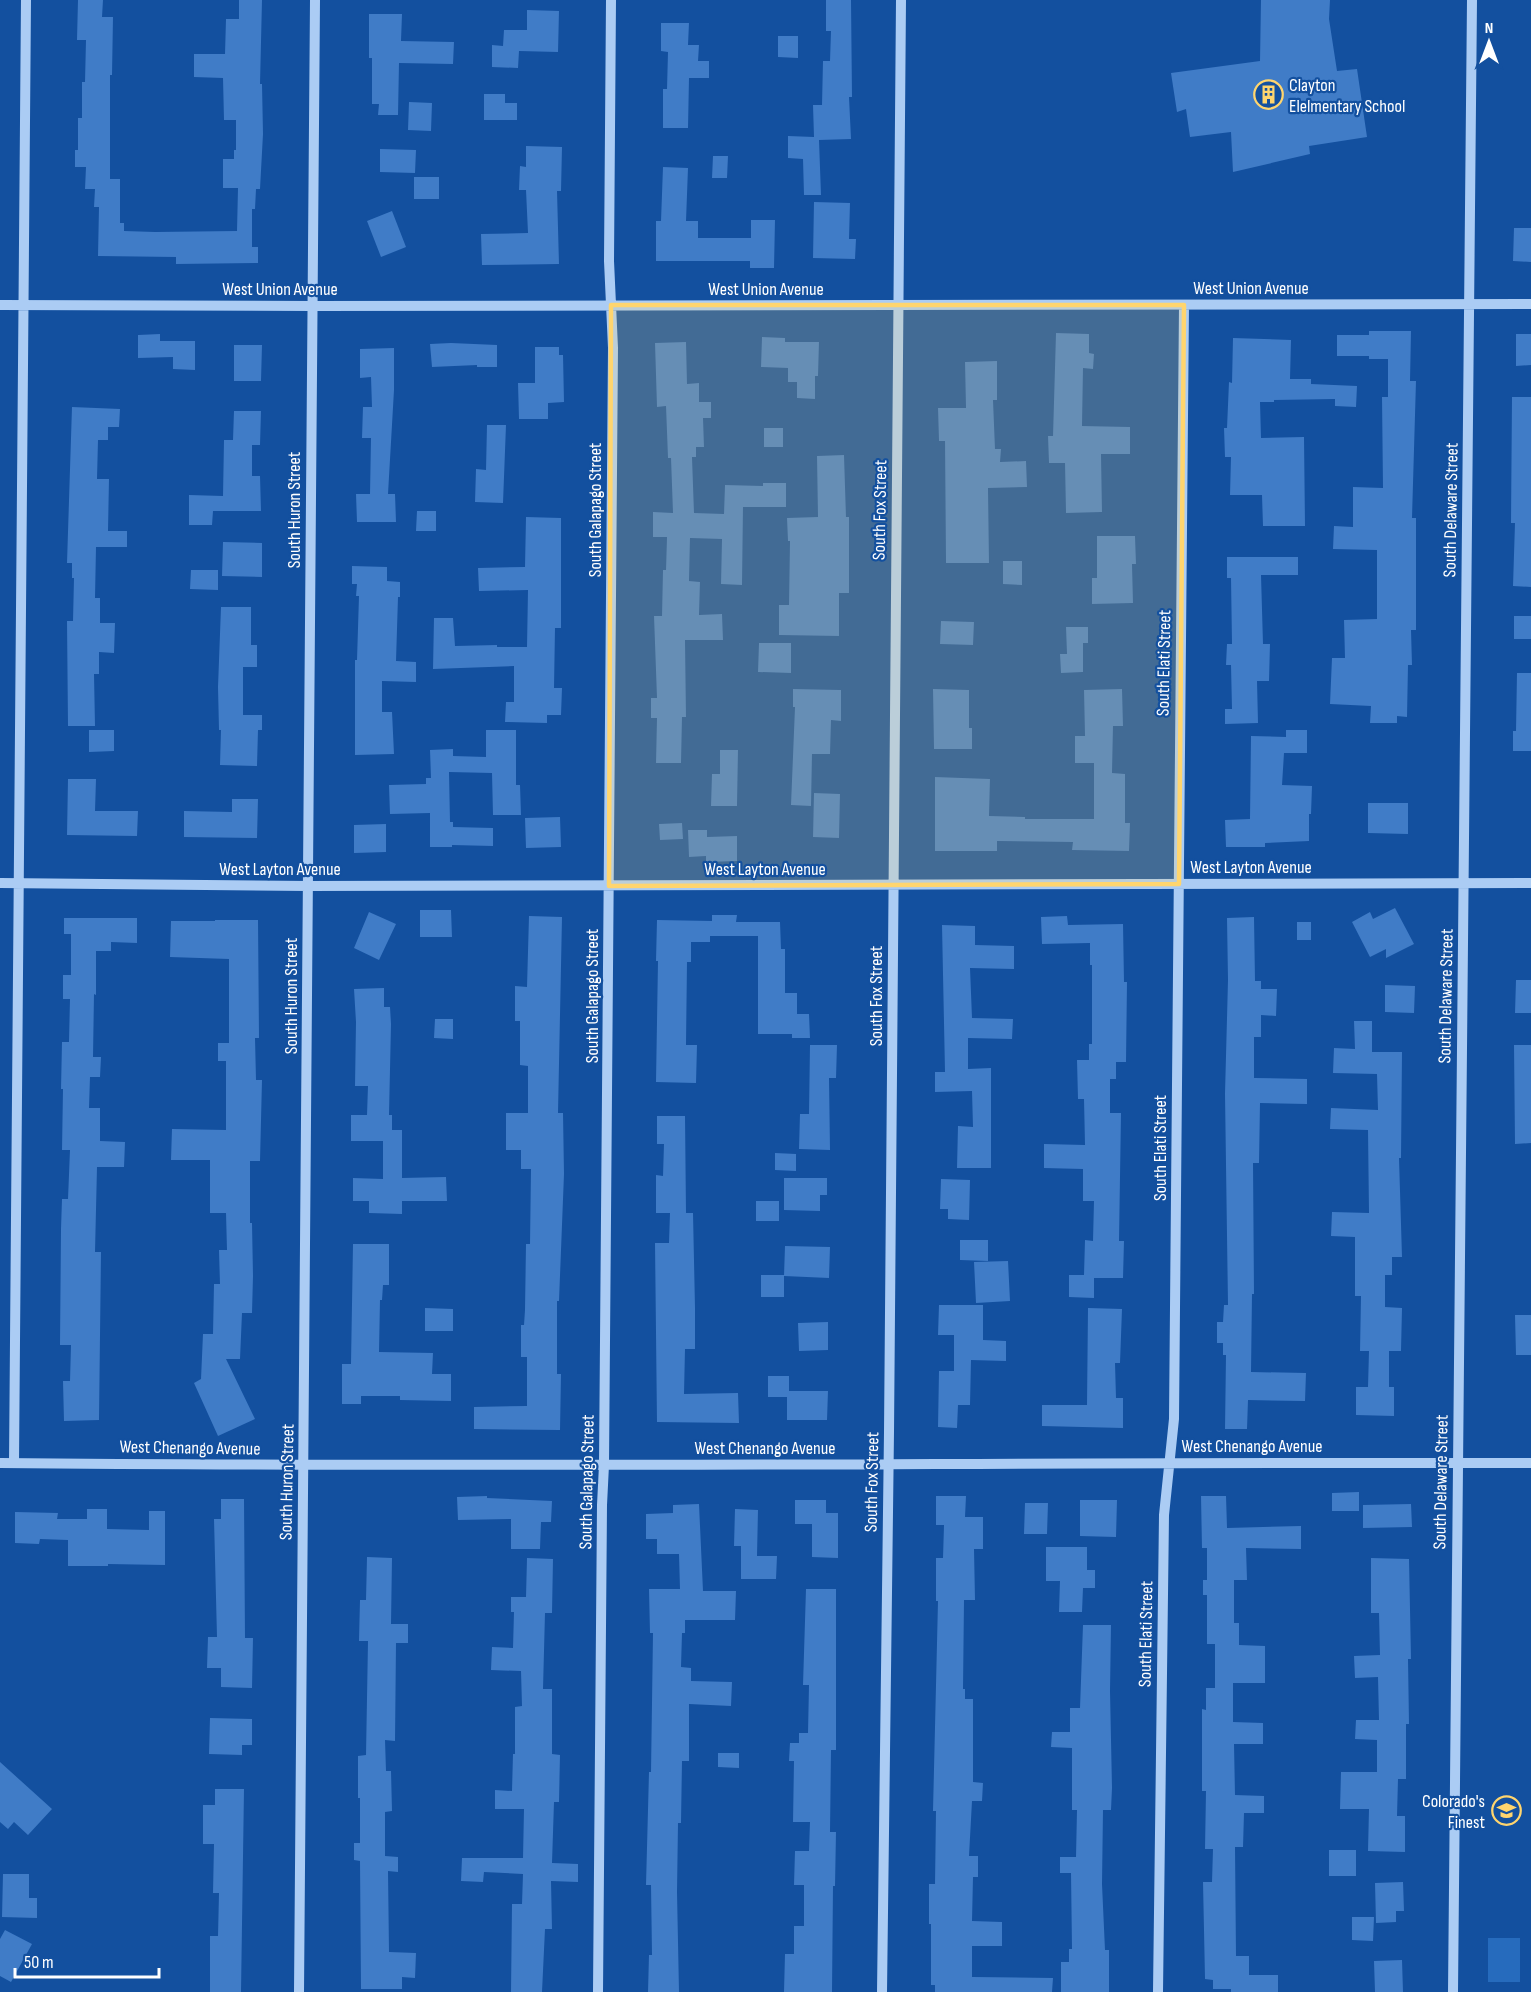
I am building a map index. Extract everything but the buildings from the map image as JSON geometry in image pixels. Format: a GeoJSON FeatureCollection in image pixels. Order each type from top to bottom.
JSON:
{"type":"FeatureCollection","features":[{"type":"Feature","properties":{"kind":"street"},"geometry":{"type":"LineString","coordinates":[[14,1463],[26,0]]}},
{"type":"Feature","properties":{"kind":"street","name":"South Huron Street"},"geometry":{"type":"LineString","coordinates":[[299,1992],[315,0]]}},
{"type":"Feature","properties":{"kind":"street","name":"South Galapago Street"},"geometry":{"type":"LineString","coordinates":[[597,1992],[604,1465],[613,348],[609,261],[611,0]]}},
{"type":"Feature","properties":{"kind":"street","name":"South Fox Street"},"geometry":{"type":"LineString","coordinates":[[882,1992],[901,0]]}},
{"type":"Feature","properties":{"kind":"street","name":"South Delaware Street"},"geometry":{"type":"LineString","coordinates":[[1453,1992],[1472,0]]}},
{"type":"Feature","properties":{"kind":"street","name":"West Union Avenue"},"geometry":{"type":"LineString","coordinates":[[0,305],[1531,304]]}},
{"type":"Feature","properties":{"kind":"street","name":"South Elati Street"},"geometry":{"type":"LineString","coordinates":[[1158,1992],[1164,1515],[1174,1419],[1184,305]]}},
{"type":"Feature","properties":{"kind":"street","name":"West Layton Avenue"},"geometry":{"type":"LineString","coordinates":[[0,883],[609,886],[1531,883]]}},
{"type":"Feature","properties":{"kind":"street","name":"West Chenango Avenue"},"geometry":{"type":"LineString","coordinates":[[0,1463],[304,1466],[1170,1462],[1531,1463]]}},
{"type":"Feature","properties":{"kind":"highlighted area"},"geometry":{"type":"Polygon","coordinates":[[[611,305],[1184,305],[1179,884],[609,886],[611,305]]]}},
{"type":"Feature","properties":{"kind":"shaded area"},"geometry":{"type":"Polygon","coordinates":[[[1488,1938],[1520,1938],[1520,1982],[1488,1982],[1488,1938]]]}},
{"type":"Feature","properties":{"kind":"place","name":"Clayton Elelmentary School"},"geometry":{"type":"Point","coordinates":[1268,95]}},
{"type":"Feature","properties":{"kind":"place","name":"Colorado's Finest"},"geometry":{"type":"Point","coordinates":[1506,1811]}}]}
